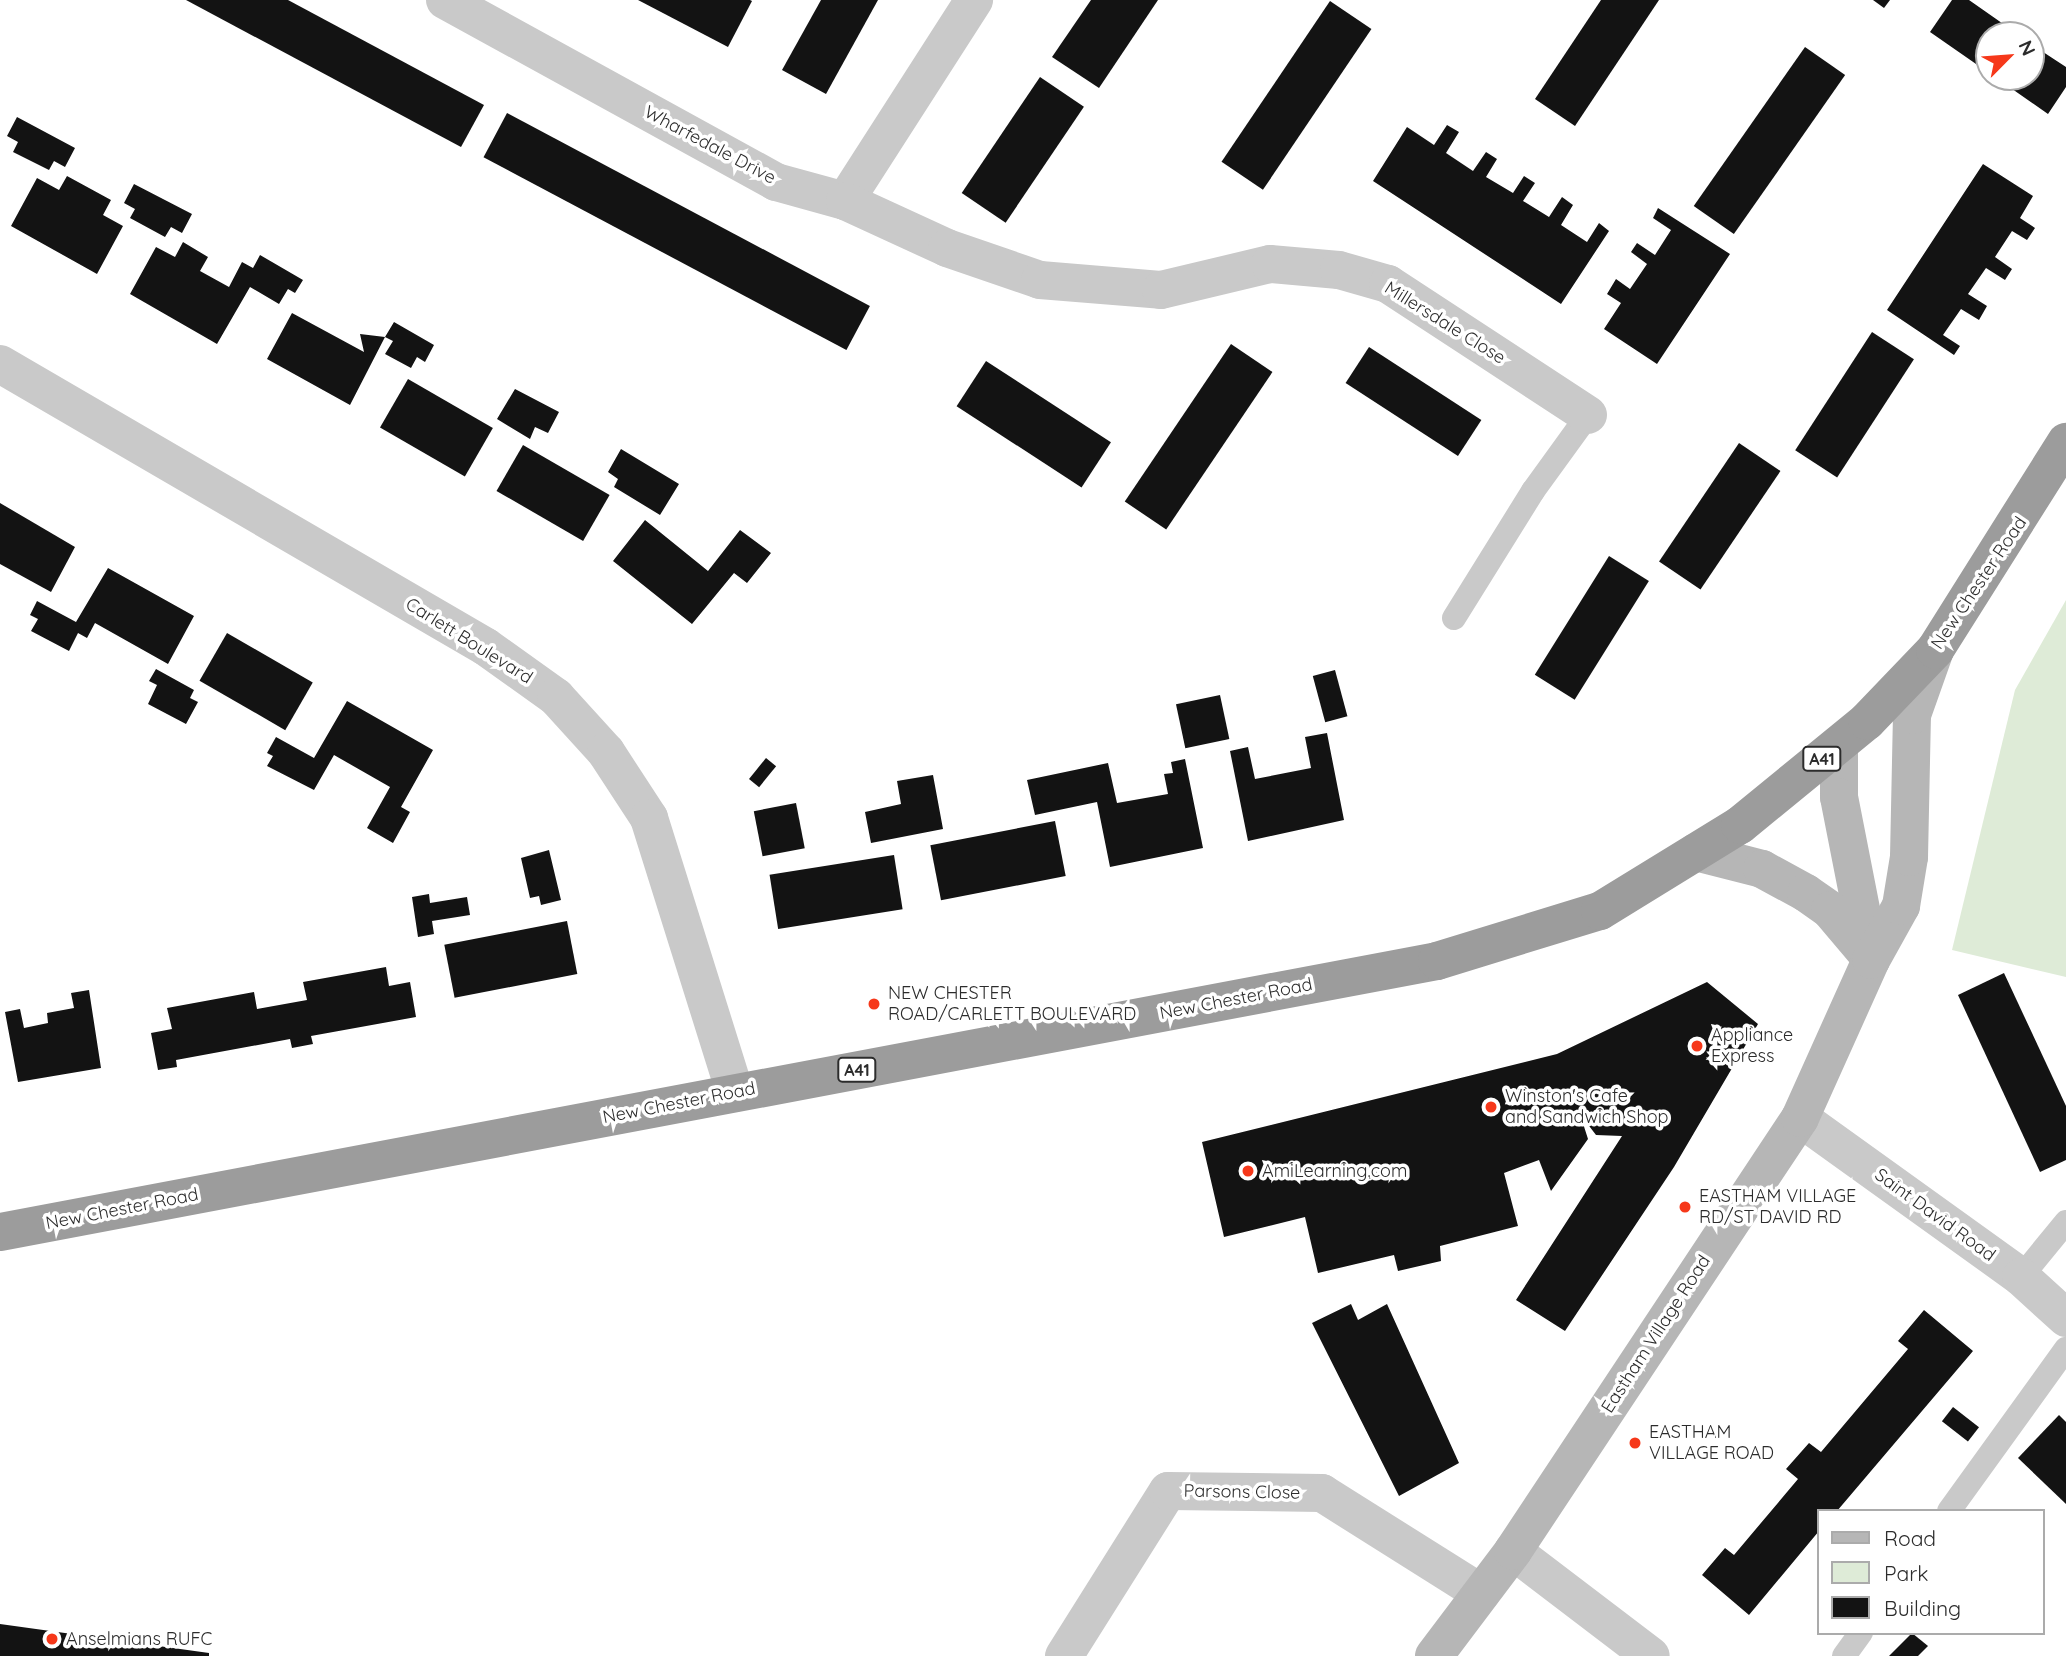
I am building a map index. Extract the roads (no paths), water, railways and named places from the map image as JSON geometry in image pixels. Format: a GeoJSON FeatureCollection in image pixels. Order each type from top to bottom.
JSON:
{"type":"FeatureCollection","features":[{"type":"Feature","properties":{"kind":"highway","name":"New Chester Road"},"geometry":{"type":"LineString","coordinates":[[0,1232],[1437,961],[1601,911],[1740,825],[1839,745],[1935,650],[2066,442]]}},
{"type":"Feature","properties":{"kind":"main road","name":"Eastham Village Road"},"geometry":{"type":"LineString","coordinates":[[1434,1656],[1513,1551],[1800,1118],[1871,960],[1901,906],[1909,857],[1912,715],[1935,650]]}},
{"type":"Feature","properties":{"kind":"main road"},"geometry":{"type":"LineString","coordinates":[[1839,745],[1839,797],[1871,960]]}},
{"type":"Feature","properties":{"kind":"main road"},"geometry":{"type":"LineString","coordinates":[[1696,852],[1762,869],[1806,893],[1830,911],[1871,960]]}},
{"type":"Feature","properties":{"kind":"street","name":"Wharfedale Drive"},"geometry":{"type":"LineString","coordinates":[[445,0],[776,182],[845,201]]}},
{"type":"Feature","properties":{"kind":"street"},"geometry":{"type":"LineString","coordinates":[[845,201],[974,0]]}},
{"type":"Feature","properties":{"kind":"street","name":"Millersdale Close"},"geometry":{"type":"LineString","coordinates":[[845,201],[947,248],[1040,280],[1161,290],[1270,264],[1339,270],[1388,284],[1588,415]]}},
{"type":"Feature","properties":{"kind":"street","name":"Carlett Boulevard"},"geometry":{"type":"LineString","coordinates":[[0,364],[485,647],[556,697],[606,752],[649,818],[735,1093]]}},
{"type":"Feature","properties":{"kind":"street","name":"Saint David Road"},"geometry":{"type":"LineString","coordinates":[[1800,1118],[2021,1277],[2066,1318]]}},
{"type":"Feature","properties":{"kind":"street","name":"Parsons Close"},"geometry":{"type":"LineString","coordinates":[[1064,1656],[1168,1491],[1321,1493],[1481,1593]]}},
{"type":"Feature","properties":{"kind":"street"},"geometry":{"type":"LineString","coordinates":[[1513,1551],[1651,1656]]}},
{"type":"Feature","properties":{"kind":"lane"},"geometry":{"type":"LineString","coordinates":[[1454,618],[1533,491],[1588,415]]}},
{"type":"Feature","properties":{"kind":"lane"},"geometry":{"type":"LineString","coordinates":[[2021,1277],[2066,1222]]}},
{"type":"Feature","properties":{"kind":"lane"},"geometry":{"type":"LineString","coordinates":[[1950,1509],[2066,1349]]}},
{"type":"Feature","properties":{"kind":"lane"},"geometry":{"type":"LineString","coordinates":[[1844,1656],[1860,1635]]}},
{"type":"Feature","properties":{"kind":"place","name":"NEW CHESTER ROAD/CARLETT BOULEVARD"},"geometry":{"type":"Point","coordinates":[874,1004]}},
{"type":"Feature","properties":{"kind":"place","name":"Appliance Express"},"geometry":{"type":"Point","coordinates":[1697,1046]}},
{"type":"Feature","properties":{"kind":"place","name":"Winston's Cafe and Sandwich Shop"},"geometry":{"type":"Point","coordinates":[1491,1107]}},
{"type":"Feature","properties":{"kind":"place","name":"AmiLearning.com"},"geometry":{"type":"Point","coordinates":[1248,1171]}},
{"type":"Feature","properties":{"kind":"place","name":"EASTHAM VILLAGE RD/ST DAVID RD"},"geometry":{"type":"Point","coordinates":[1685,1207]}},
{"type":"Feature","properties":{"kind":"place","name":"EASTHAM VILLAGE ROAD"},"geometry":{"type":"Point","coordinates":[1635,1443]}},
{"type":"Feature","properties":{"kind":"place","name":"Anselmians RUFC"},"geometry":{"type":"Point","coordinates":[52,1639]}}]}
